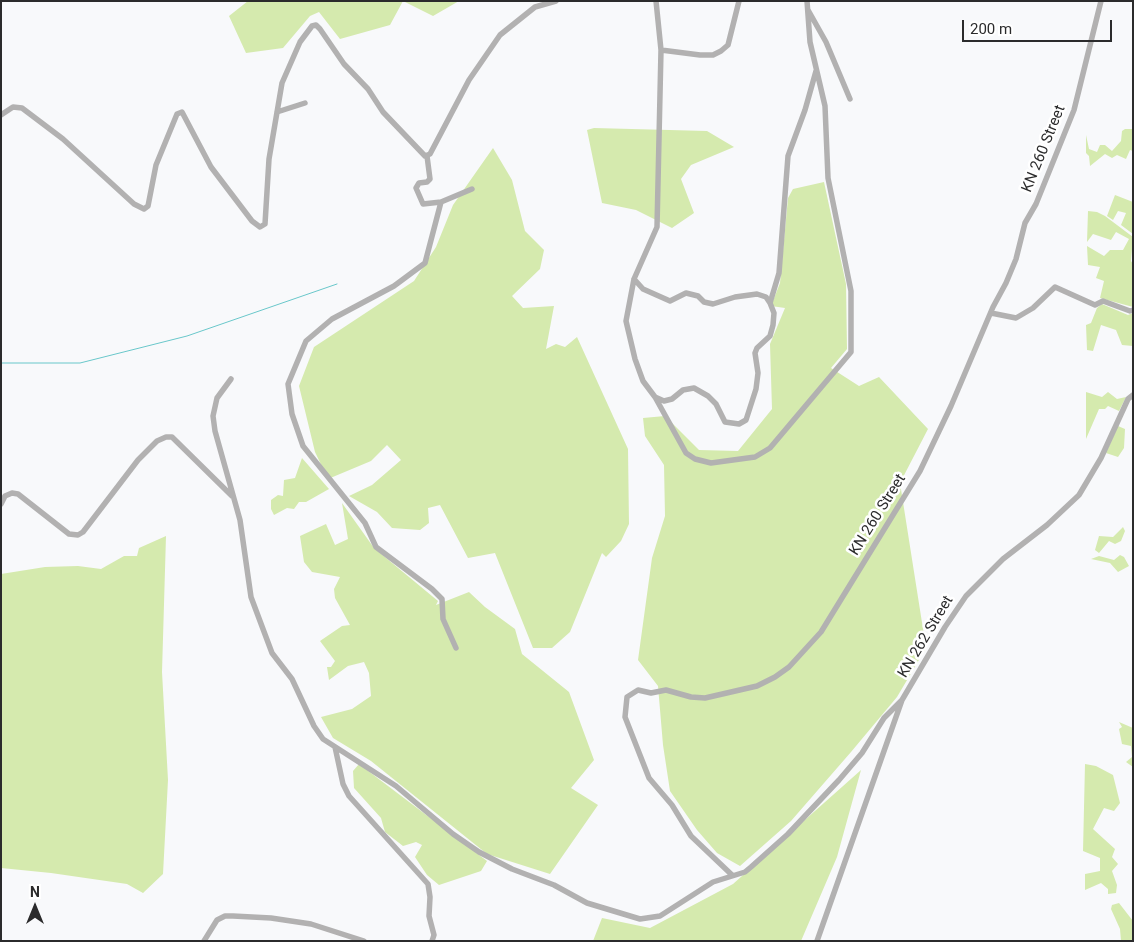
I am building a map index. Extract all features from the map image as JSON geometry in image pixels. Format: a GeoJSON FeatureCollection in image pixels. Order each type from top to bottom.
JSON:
{"type":"FeatureCollection","features":[{"type":"Feature","properties":{"kind":"street"},"geometry":{"type":"LineString","coordinates":[[472,189],[441,202],[423,204],[416,188],[419,183],[430,179],[427,156],[469,80],[500,35],[535,7],[556,1]]}},
{"type":"Feature","properties":{"kind":"street"},"geometry":{"type":"LineString","coordinates":[[656,1],[661,50],[657,227],[634,279],[626,320],[635,358],[643,381],[655,397],[686,453],[695,459],[711,463],[755,457],[770,448],[851,352],[851,291],[828,178],[825,106],[810,42],[807,5]]}},
{"type":"Feature","properties":{"kind":"street"},"geometry":{"type":"LineString","coordinates":[[661,50],[713,56],[722,51],[728,45],[739,1]]}},
{"type":"Feature","properties":{"kind":"street","name":"KN 260 Street"},"geometry":{"type":"LineString","coordinates":[[732,875],[696,842],[672,804],[649,778],[625,717],[627,697],[638,690],[651,693],[670,690],[691,697],[721,695],[757,686],[775,677],[800,656],[820,632],[920,470],[951,406],[990,313],[1006,283],[1016,259],[1020,236],[1036,204],[1074,110],[1101,1]]}},
{"type":"Feature","properties":{"kind":"street"},"geometry":{"type":"LineString","coordinates":[[807,5],[826,42],[850,99]]}},
{"type":"Feature","properties":{"kind":"street"},"geometry":{"type":"LineString","coordinates":[[1,115],[13,107],[22,108],[56,133],[134,204],[144,209],[148,206],[156,165],[177,114],[182,112],[211,167],[252,221],[260,227],[265,224],[269,159],[282,83],[288,66],[308,30],[316,25],[344,64],[368,89],[383,112],[421,154],[427,156]]}},
{"type":"Feature","properties":{"kind":"street"},"geometry":{"type":"LineString","coordinates":[[770,303],[779,273],[788,156],[805,110],[816,71]]}},
{"type":"Feature","properties":{"kind":"street"},"geometry":{"type":"LineString","coordinates":[[277,112],[305,103]]}},
{"type":"Feature","properties":{"kind":"street"},"geometry":{"type":"LineString","coordinates":[[441,202],[425,263],[394,286],[332,319],[306,341],[288,384],[292,414],[303,446],[365,523],[376,547],[442,599],[443,619],[456,648]]}},
{"type":"Feature","properties":{"kind":"street"},"geometry":{"type":"LineString","coordinates":[[634,279],[643,289],[670,300],[686,293],[698,296],[704,302],[713,304],[735,297],[757,294],[766,297],[774,313],[770,336],[757,348],[755,354],[758,373],[756,389],[746,420],[739,424],[726,422],[716,404],[708,396],[694,388],[683,390],[672,399],[664,402],[655,397]]}},
{"type":"Feature","properties":{"kind":"street"},"geometry":{"type":"LineString","coordinates":[[990,313],[1016,318],[1033,308],[1055,287],[1095,305],[1103,301],[1130,311],[1133,310]]}},
{"type":"Feature","properties":{"kind":"street"},"geometry":{"type":"LineString","coordinates":[[230,379],[217,398],[213,416],[215,431],[246,551],[251,597],[272,653],[292,679],[314,726],[323,739],[396,786],[452,834],[479,852],[587,903],[640,919],[660,916],[712,882],[745,872],[788,834],[862,753],[884,718],[902,700]]}},
{"type":"Feature","properties":{"kind":"street","name":"KN 262 Street"},"geometry":{"type":"LineString","coordinates":[[817,941],[902,700],[945,627],[966,596],[1003,559],[1048,525],[1079,495],[1102,458],[1128,399],[1133,395]]}},
{"type":"Feature","properties":{"kind":"street"},"geometry":{"type":"LineString","coordinates":[[1,504],[6,496],[12,493],[18,494],[69,534],[78,535],[83,532],[138,460],[157,441],[166,437],[172,437],[233,497]]}},
{"type":"Feature","properties":{"kind":"street"},"geometry":{"type":"LineString","coordinates":[[335,747],[343,784],[349,796],[428,884],[430,897],[429,916],[434,935],[432,941]]}},
{"type":"Feature","properties":{"kind":"street"},"geometry":{"type":"LineString","coordinates":[[204,941],[217,920],[225,916],[271,918],[311,924],[364,941]]}},
{"type":"Feature","properties":{"kind":"green space"},"geometry":{"type":"Polygon","coordinates":[[[248,1],[403,1],[390,25],[340,39],[319,12],[310,16],[283,48],[246,53],[229,16],[248,1]]]}},
{"type":"Feature","properties":{"kind":"green space"},"geometry":{"type":"Polygon","coordinates":[[[403,1],[459,1],[433,16],[403,1]]]}},
{"type":"Feature","properties":{"kind":"green space"},"geometry":{"type":"Polygon","coordinates":[[[594,128],[707,131],[734,147],[691,165],[681,179],[694,213],[672,228],[636,210],[602,203],[587,130],[594,128]]]}},
{"type":"Feature","properties":{"kind":"green space"},"geometry":{"type":"Polygon","coordinates":[[[1133,129],[1133,151],[1130,150],[1126,159],[1117,155],[1112,158],[1105,154],[1090,166],[1089,156],[1086,153],[1086,135],[1089,149],[1097,152],[1100,145],[1105,145],[1112,151],[1121,141],[1122,131],[1133,129]]]}},
{"type":"Feature","properties":{"kind":"green space"},"geometry":{"type":"Polygon","coordinates":[[[493,148],[512,180],[525,231],[544,250],[540,269],[512,296],[523,308],[554,306],[546,349],[556,344],[565,347],[577,337],[628,449],[629,524],[621,541],[606,557],[602,553],[570,632],[552,648],[533,648],[495,553],[468,558],[440,505],[428,508],[429,523],[420,530],[392,528],[377,512],[349,496],[372,485],[401,460],[387,445],[371,461],[328,479],[315,452],[299,386],[314,347],[414,281],[436,247],[453,205],[493,148]]]}},
{"type":"Feature","properties":{"kind":"green space"},"geometry":{"type":"Polygon","coordinates":[[[824,182],[846,284],[847,349],[831,368],[859,386],[879,377],[928,429],[900,483],[926,648],[897,697],[851,752],[791,821],[740,866],[717,853],[697,830],[670,791],[663,745],[658,686],[638,660],[652,558],[665,516],[664,465],[645,436],[643,418],[665,416],[699,450],[738,451],[772,409],[770,344],[785,308],[771,306],[780,283],[788,198],[793,189],[824,182]]]}},
{"type":"Feature","properties":{"kind":"green space"},"geometry":{"type":"Polygon","coordinates":[[[1115,195],[1133,202],[1133,234],[1121,225],[1126,213],[1118,211],[1113,220],[1107,216],[1115,195]]]}},
{"type":"Feature","properties":{"kind":"green space"},"geometry":{"type":"Polygon","coordinates":[[[1088,211],[1097,212],[1105,216],[1133,237],[1131,261],[1133,264],[1133,307],[1100,298],[1104,281],[1096,278],[1100,267],[1088,265],[1087,246],[1104,256],[1110,250],[1123,250],[1129,239],[1116,232],[1111,240],[1093,234],[1087,242],[1088,211]]]}},
{"type":"Feature","properties":{"kind":"green space"},"geometry":{"type":"Polygon","coordinates":[[[1102,304],[1128,315],[1133,313],[1133,346],[1122,345],[1116,330],[1101,325],[1093,351],[1087,350],[1086,325],[1091,323],[1097,308],[1102,304]]]}},
{"type":"Feature","properties":{"kind":"green space"},"geometry":{"type":"Polygon","coordinates":[[[1086,392],[1102,397],[1108,392],[1117,399],[1126,397],[1119,411],[1108,406],[1105,409],[1099,409],[1086,439],[1086,392]]]}},
{"type":"Feature","properties":{"kind":"green space"},"geometry":{"type":"Polygon","coordinates":[[[1118,426],[1125,429],[1124,448],[1118,457],[1106,453],[1118,426]]]}},
{"type":"Feature","properties":{"kind":"green space"},"geometry":{"type":"Polygon","coordinates":[[[302,458],[329,489],[306,502],[299,502],[294,509],[287,508],[274,515],[271,509],[271,500],[278,495],[283,496],[284,480],[295,478],[302,458]]]}},
{"type":"Feature","properties":{"kind":"green space"},"geometry":{"type":"Polygon","coordinates":[[[342,503],[374,548],[438,601],[436,605],[469,592],[485,607],[515,629],[522,654],[569,692],[594,760],[571,788],[598,805],[550,874],[487,854],[371,761],[333,738],[321,717],[352,709],[371,696],[369,673],[364,662],[348,666],[329,680],[327,667],[331,667],[335,661],[320,641],[342,626],[350,625],[335,598],[334,589],[340,577],[312,572],[304,562],[300,536],[326,524],[335,545],[348,539],[342,503]]]}},
{"type":"Feature","properties":{"kind":"green space"},"geometry":{"type":"Polygon","coordinates":[[[1123,527],[1125,531],[1121,541],[1115,544],[1109,541],[1099,553],[1095,550],[1099,536],[1113,537],[1123,527]]]}},
{"type":"Feature","properties":{"kind":"green space"},"geometry":{"type":"Polygon","coordinates":[[[166,536],[162,672],[168,780],[163,874],[143,893],[127,884],[1,868],[1,574],[45,567],[78,566],[101,569],[124,556],[137,556],[139,548],[166,536]]]}},
{"type":"Feature","properties":{"kind":"green space"},"geometry":{"type":"Polygon","coordinates":[[[1120,555],[1124,557],[1129,566],[1118,572],[1110,563],[1091,559],[1099,556],[1114,560],[1120,555]]]}},
{"type":"Feature","properties":{"kind":"green space"},"geometry":{"type":"Polygon","coordinates":[[[1119,722],[1133,728],[1133,767],[1126,762],[1132,757],[1131,746],[1122,744],[1119,729],[1122,727],[1119,722]]]}},
{"type":"Feature","properties":{"kind":"green space"},"geometry":{"type":"Polygon","coordinates":[[[359,764],[487,861],[481,871],[439,885],[427,875],[415,857],[422,845],[416,842],[403,846],[385,832],[381,818],[354,788],[353,771],[359,764]]]}},
{"type":"Feature","properties":{"kind":"green space"},"geometry":{"type":"Polygon","coordinates":[[[1085,764],[1096,766],[1113,775],[1120,803],[1114,811],[1104,808],[1093,829],[1115,849],[1112,857],[1118,864],[1112,871],[1117,885],[1116,893],[1108,894],[1108,889],[1101,883],[1085,890],[1085,874],[1100,871],[1100,858],[1083,851],[1085,764]]]}},
{"type":"Feature","properties":{"kind":"green space"},"geometry":{"type":"Polygon","coordinates":[[[861,770],[837,857],[801,941],[593,941],[602,918],[650,928],[733,884],[861,770]]]}},
{"type":"Feature","properties":{"kind":"green space"},"geometry":{"type":"Polygon","coordinates":[[[1119,903],[1133,921],[1133,941],[1121,941],[1120,929],[1111,909],[1112,905],[1119,903]]]}},
{"type":"Feature","properties":{"kind":"waterway"},"geometry":{"type":"LineString","coordinates":[[1,363],[80,363],[187,336],[337,284]]}}]}
